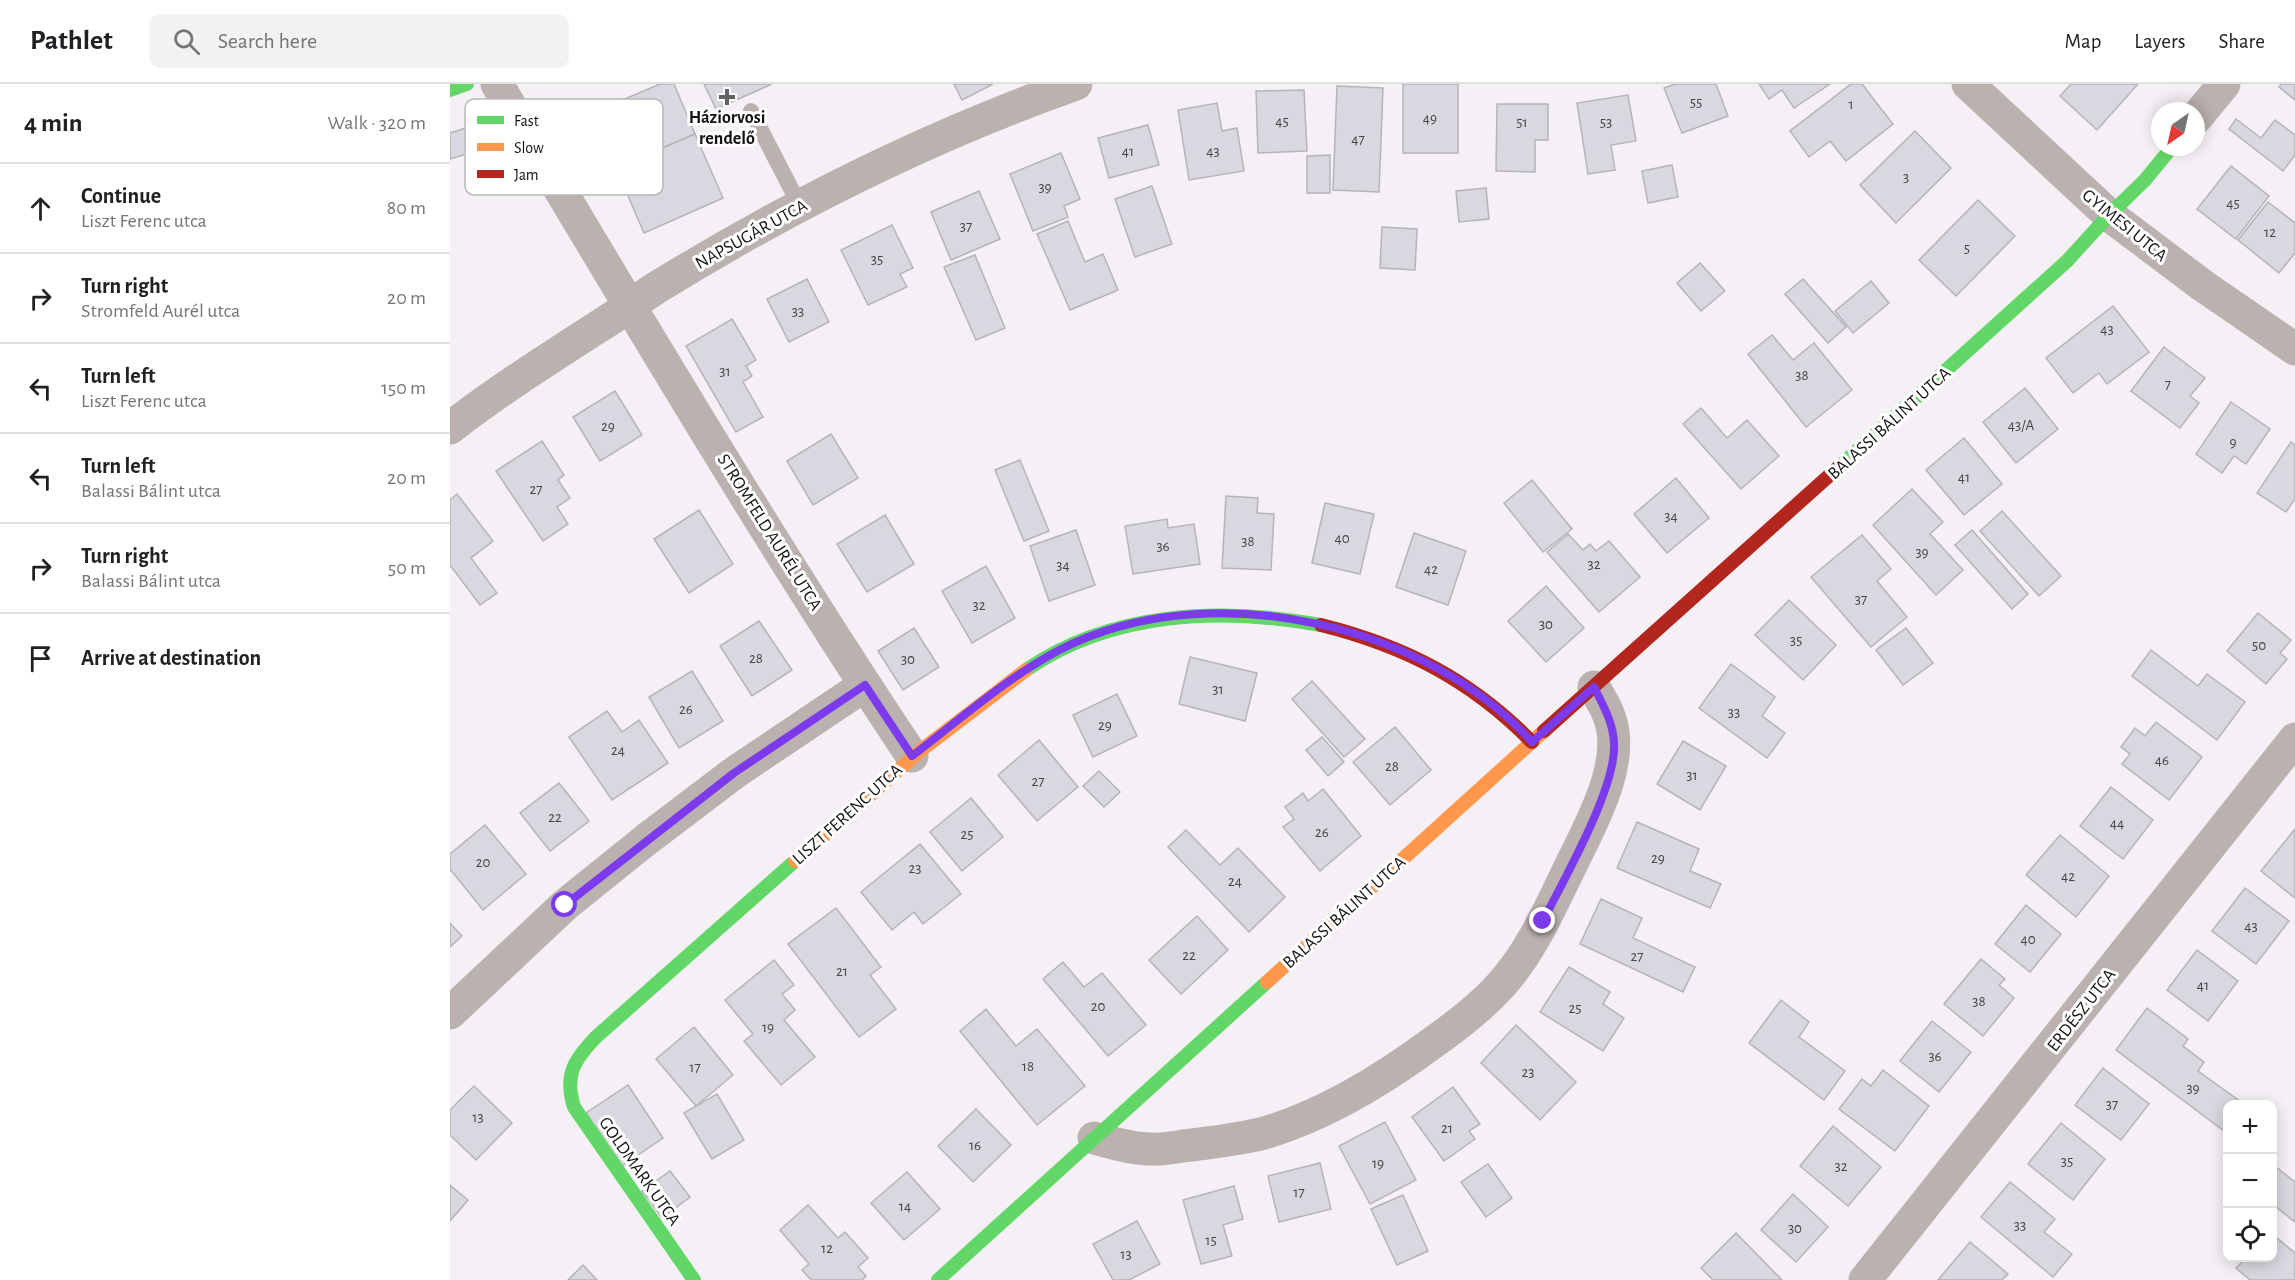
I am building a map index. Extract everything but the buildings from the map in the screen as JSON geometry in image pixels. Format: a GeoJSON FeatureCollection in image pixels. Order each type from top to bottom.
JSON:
{"type":"FeatureCollection","features":[{"type":"Feature","properties":{"kind":"street"},"geometry":{"type":"LineString","coordinates":[[450,90],[467,84]]}},
{"type":"Feature","properties":{"kind":"street","name":"STROMFELD AURÉL UTCA"},"geometry":{"type":"LineString","coordinates":[[497,84],[506,99]]}},
{"type":"Feature","properties":{"kind":"street","name":"NAPSUGÁR UTCA"},"geometry":{"type":"LineString","coordinates":[[450,428],[502,388],[655,289],[800,206],[950,133],[1022,103],[1076,84]]}},
{"type":"Feature","properties":{"kind":"street","name":"GYIMESI UTCA"},"geometry":{"type":"LineString","coordinates":[[1968,84],[2109,215],[2202,285],[2295,349]]}},
{"type":"Feature","properties":{"kind":"street"},"geometry":{"type":"LineString","coordinates":[[2205,107],[2224,84]]}},
{"type":"Feature","properties":{"kind":"street","name":"BALASSI BÁLINT UTCA"},"geometry":{"type":"LineString","coordinates":[[938,1280],[1532,742],[2025,301],[2067,261],[2145,180],[2165,156]]}},
{"type":"Feature","properties":{"kind":"street","name":"STROMFELD AURÉL UTCA"},"geometry":{"type":"LineString","coordinates":[[563,195],[629,307],[865,685],[912,756]]}},
{"type":"Feature","properties":{"kind":"street","name":"LISZT FERENC UTCA"},"geometry":{"type":"LineString","coordinates":[[569,1078],[577,1060],[595,1038],[912,756],[1036,662],[1076,642],[1117,627],[1149,620],[1204,614],[1249,614],[1301,621],[1349,631],[1439,670],[1473,690],[1515,723],[1532,742]]}},
{"type":"Feature","properties":{"kind":"street"},"geometry":{"type":"LineString","coordinates":[[450,1013],[565,905],[647,839],[734,773],[865,685]]}},
{"type":"Feature","properties":{"kind":"street"},"geometry":{"type":"LineString","coordinates":[[1094,1138],[1127,1147],[1152,1149],[1221,1142],[1264,1132],[1334,1105],[1397,1069],[1456,1026],[1479,1006],[1500,986],[1519,961],[1543,921],[1587,834],[1610,777],[1615,744],[1611,720],[1594,687]]}},
{"type":"Feature","properties":{"kind":"street","name":"ERDÉSZ UTCA"},"geometry":{"type":"LineString","coordinates":[[1865,1280],[2295,739]]}},
{"type":"Feature","properties":{"kind":"street","name":"GOLDMARK UTCA"},"geometry":{"type":"LineString","coordinates":[[569,1078],[569,1093],[574,1107],[694,1280]]}},
{"type":"Feature","properties":{"kind":"lane"},"geometry":{"type":"LineString","coordinates":[[751,111],[800,206]]}},
{"type":"Feature","properties":{"kind":"traffic: fast"},"geometry":{"type":"LineString","coordinates":[[450,90],[467,84]]}},
{"type":"Feature","properties":{"kind":"traffic: fast"},"geometry":{"type":"LineString","coordinates":[[1841,465],[2067,261],[2145,180],[2165,156]]}},
{"type":"Feature","properties":{"kind":"traffic: fast"},"geometry":{"type":"LineString","coordinates":[[1026,670],[1059,650],[1094,636],[1131,625],[1168,619],[1245,616],[1321,625]]}},
{"type":"Feature","properties":{"kind":"traffic: fast"},"geometry":{"type":"LineString","coordinates":[[694,1280],[574,1107],[571,1096],[571,1077],[577,1061],[596,1037],[795,861]]}},
{"type":"Feature","properties":{"kind":"traffic: fast"},"geometry":{"type":"LineString","coordinates":[[938,1280],[1267,982]]}},
{"type":"Feature","properties":{"kind":"traffic: slow"},"geometry":{"type":"LineString","coordinates":[[795,861],[920,751],[1026,670]]}},
{"type":"Feature","properties":{"kind":"traffic: slow"},"geometry":{"type":"LineString","coordinates":[[1267,982],[1544,731]]}},
{"type":"Feature","properties":{"kind":"traffic: jam"},"geometry":{"type":"LineString","coordinates":[[1544,731],[1841,465]]}},
{"type":"Feature","properties":{"kind":"traffic: jam"},"geometry":{"type":"LineString","coordinates":[[1321,625],[1381,643],[1435,668],[1461,683],[1485,701],[1532,742]]}},
{"type":"Feature","properties":{"kind":"place","name":"Háziorvosi rendelő"},"geometry":{"type":"Point","coordinates":[727,97]}},
{"type":"Feature","properties":{"kind":"route"},"geometry":{"type":"LineString","coordinates":[[565,905],[734,773],[865,685],[912,756],[1036,662],[1076,642],[1117,627],[1160,618],[1204,614],[1249,614],[1301,621],[1349,631],[1393,648],[1439,670],[1481,695],[1515,723],[1532,742],[1594,687],[1611,720],[1615,744],[1610,777],[1587,834],[1543,921]]}}]}
